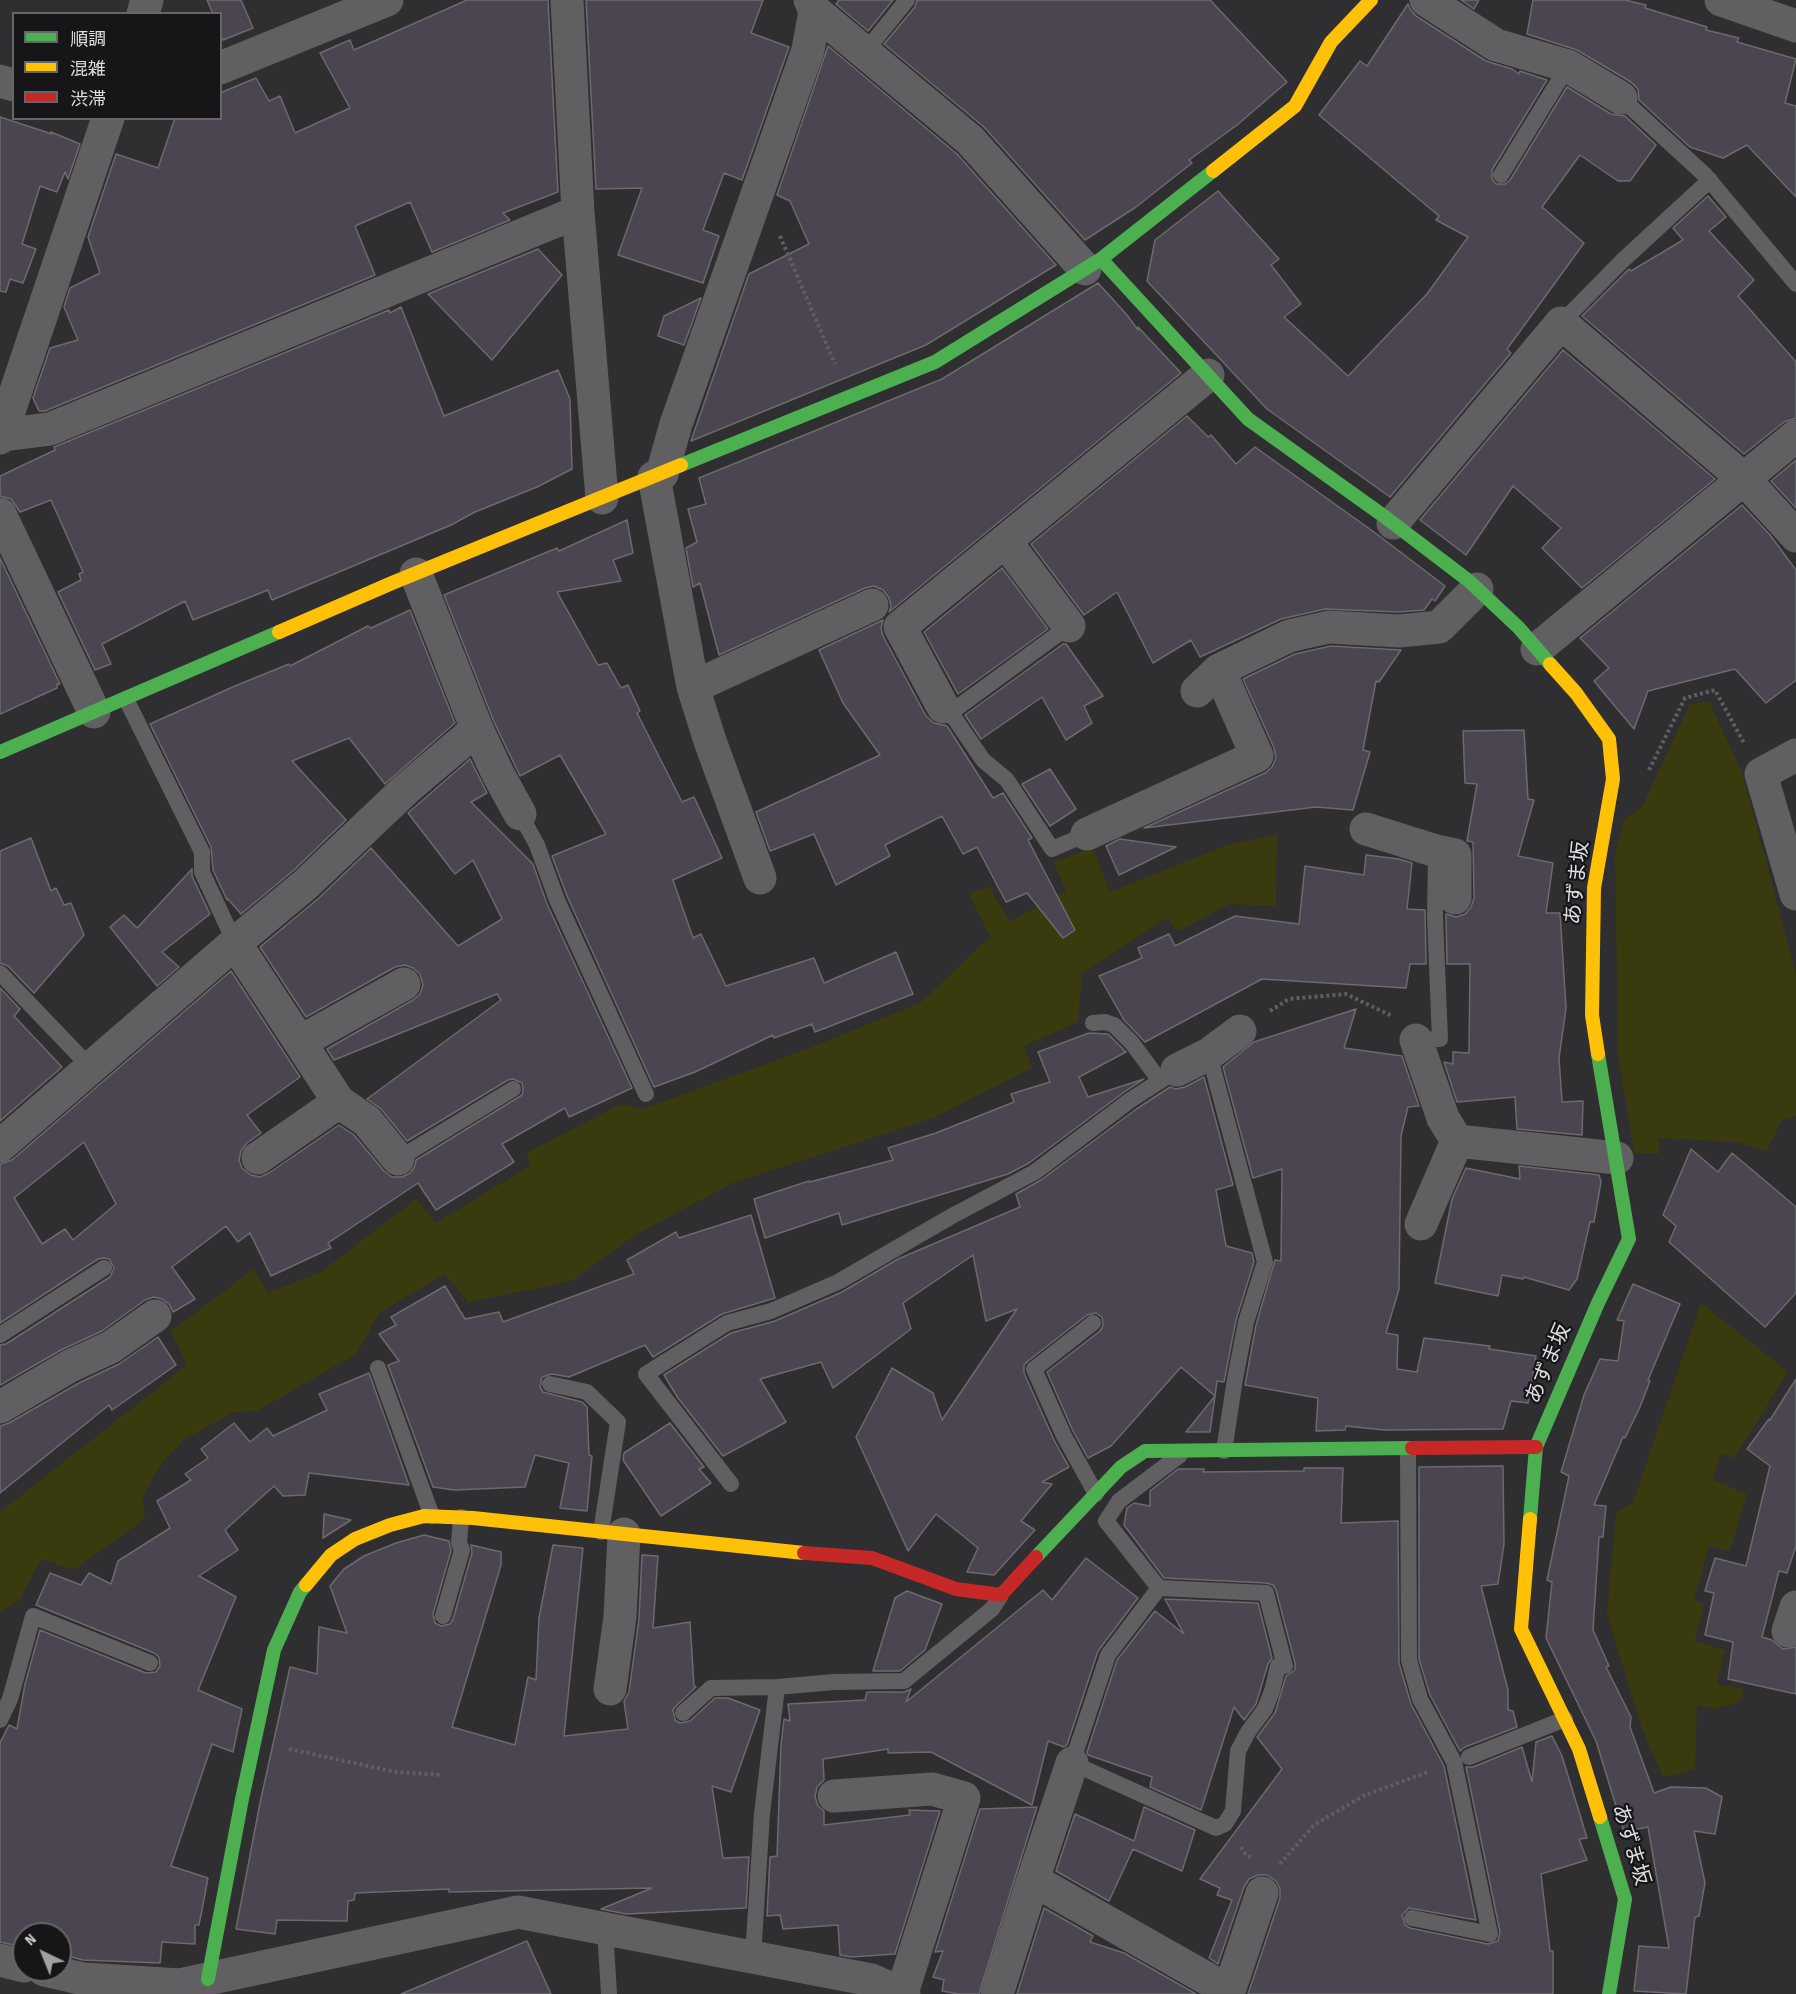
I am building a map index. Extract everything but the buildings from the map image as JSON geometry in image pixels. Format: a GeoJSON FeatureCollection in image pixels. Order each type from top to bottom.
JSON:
{"type":"FeatureCollection","features":[{"type":"Feature","properties":{"kind":"street"},"geometry":{"type":"LineString","coordinates":[[222,67],[387,0]]}},
{"type":"Feature","properties":{"kind":"street"},"geometry":{"type":"LineString","coordinates":[[567,0],[578,212],[602,498]]}},
{"type":"Feature","properties":{"kind":"street"},"geometry":{"type":"LineString","coordinates":[[0,752],[416,574],[935,362],[1093,264],[1295,106],[1331,42],[1371,0]]}},
{"type":"Feature","properties":{"kind":"street"},"geometry":{"type":"LineString","coordinates":[[1426,0],[1496,45],[1568,66],[1621,98]]}},
{"type":"Feature","properties":{"kind":"street"},"geometry":{"type":"LineString","coordinates":[[1740,3],[1796,26]]}},
{"type":"Feature","properties":{"kind":"street"},"geometry":{"type":"LineString","coordinates":[[813,6],[864,53],[970,140],[1093,264],[1208,375],[1248,419],[1393,523],[1478,589],[1519,628],[1537,649],[1796,436]]}},
{"type":"Feature","properties":{"kind":"street"},"geometry":{"type":"LineString","coordinates":[[759,878],[693,687],[658,475],[808,50],[813,6]]}},
{"type":"Feature","properties":{"kind":"street"},"geometry":{"type":"LineString","coordinates":[[107,120],[0,436],[50,429],[578,212]]}},
{"type":"Feature","properties":{"kind":"street"},"geometry":{"type":"LineString","coordinates":[[1393,523],[1561,322],[1744,479],[1796,536]]}},
{"type":"Feature","properties":{"kind":"street"},"geometry":{"type":"LineString","coordinates":[[693,687],[886,616],[1005,541],[1208,375]]}},
{"type":"Feature","properties":{"kind":"street"},"geometry":{"type":"LineString","coordinates":[[0,514],[94,712]]}},
{"type":"Feature","properties":{"kind":"street"},"geometry":{"type":"LineString","coordinates":[[1005,541],[1069,626]]}},
{"type":"Feature","properties":{"kind":"street"},"geometry":{"type":"LineString","coordinates":[[416,574],[477,729],[520,814]]}},
{"type":"Feature","properties":{"kind":"street"},"geometry":{"type":"LineString","coordinates":[[1087,834],[1257,756],[1208,680],[1289,636],[1329,627],[1399,631],[1438,627],[1478,589]]}},
{"type":"Feature","properties":{"kind":"street"},"geometry":{"type":"LineString","coordinates":[[886,616],[946,710]]}},
{"type":"Feature","properties":{"kind":"street","name":"あずま坂"},"geometry":{"type":"LineString","coordinates":[[1537,649],[1576,693],[1609,740],[1612,779],[1594,888],[1592,1015],[1629,1239],[1598,1303],[1536,1447],[1521,1629],[1579,1749],[1625,1899],[1609,1994]]}},
{"type":"Feature","properties":{"kind":"street"},"geometry":{"type":"LineString","coordinates":[[0,1146],[306,884],[406,789],[477,729]]}},
{"type":"Feature","properties":{"kind":"street"},"geometry":{"type":"LineString","coordinates":[[1796,755],[1761,774],[1796,894]]}},
{"type":"Feature","properties":{"kind":"street"},"geometry":{"type":"LineString","coordinates":[[1366,829],[1455,855],[1455,898]]}},
{"type":"Feature","properties":{"kind":"street"},"geometry":{"type":"LineString","coordinates":[[235,943],[339,1102],[367,1120],[398,1159]]}},
{"type":"Feature","properties":{"kind":"street"},"geometry":{"type":"LineString","coordinates":[[300,1042],[404,984]]}},
{"type":"Feature","properties":{"kind":"street"},"geometry":{"type":"LineString","coordinates":[[1169,1075],[1209,1054],[1239,1031]]}},
{"type":"Feature","properties":{"kind":"street"},"geometry":{"type":"LineString","coordinates":[[1416,1040],[1443,1118],[1457,1141]]}},
{"type":"Feature","properties":{"kind":"street"},"geometry":{"type":"LineString","coordinates":[[258,1158],[339,1102]]}},
{"type":"Feature","properties":{"kind":"street"},"geometry":{"type":"LineString","coordinates":[[1457,1141],[1617,1158]]}},
{"type":"Feature","properties":{"kind":"street"},"geometry":{"type":"LineString","coordinates":[[1420,1224],[1457,1141]]}},
{"type":"Feature","properties":{"kind":"street"},"geometry":{"type":"LineString","coordinates":[[0,1407],[70,1366],[111,1347],[155,1316]]}},
{"type":"Feature","properties":{"kind":"street"},"geometry":{"type":"LineString","coordinates":[[208,1980],[274,1650],[300,1592],[331,1555],[356,1539],[390,1525],[424,1516],[461,1517],[613,1533],[671,1535],[795,1552],[873,1558],[956,1589],[1001,1595],[1121,1467],[1145,1451],[1536,1447]]}},
{"type":"Feature","properties":{"kind":"street"},"geometry":{"type":"LineString","coordinates":[[610,1689],[620,1617],[613,1533]]}},
{"type":"Feature","properties":{"kind":"street"},"geometry":{"type":"LineString","coordinates":[[997,1994],[1072,1763]]}},
{"type":"Feature","properties":{"kind":"street"},"geometry":{"type":"LineString","coordinates":[[72,1976],[180,1985],[518,1912],[753,1957],[861,1986],[871,1980],[903,1993],[964,1798],[932,1789],[834,1796]]}},
{"type":"Feature","properties":{"kind":"street"},"geometry":{"type":"LineString","coordinates":[[1034,1880],[1229,1991],[1268,1883]]}},
{"type":"Feature","properties":{"kind":"lane"},"geometry":{"type":"LineString","coordinates":[[864,53],[907,0]]}},
{"type":"Feature","properties":{"kind":"lane"},"geometry":{"type":"LineString","coordinates":[[1501,175],[1568,66]]}},
{"type":"Feature","properties":{"kind":"lane"},"geometry":{"type":"LineString","coordinates":[[1621,98],[1710,180],[1796,284]]}},
{"type":"Feature","properties":{"kind":"lane"},"geometry":{"type":"LineString","coordinates":[[1561,322],[1622,261],[1710,180]]}},
{"type":"Feature","properties":{"kind":"lane"},"geometry":{"type":"LineString","coordinates":[[1069,626],[946,710],[983,760],[1007,780],[1052,849],[1087,834]]}},
{"type":"Feature","properties":{"kind":"lane"},"geometry":{"type":"LineString","coordinates":[[126,699],[201,852],[202,872],[235,943]]}},
{"type":"Feature","properties":{"kind":"lane"},"geometry":{"type":"LineString","coordinates":[[520,814],[537,845],[557,900],[646,1094]]}},
{"type":"Feature","properties":{"kind":"lane"},"geometry":{"type":"LineString","coordinates":[[1416,1040],[1440,1039],[1435,918],[1436,851]]}},
{"type":"Feature","properties":{"kind":"lane"},"geometry":{"type":"LineString","coordinates":[[0,973],[90,1067]]}},
{"type":"Feature","properties":{"kind":"lane"},"geometry":{"type":"LineString","coordinates":[[731,1484],[646,1374],[727,1323],[771,1311],[838,1282],[951,1216],[1035,1172],[1129,1101],[1169,1075],[1114,1025],[1105,1022],[1093,1023]]}},
{"type":"Feature","properties":{"kind":"lane"},"geometry":{"type":"LineString","coordinates":[[1209,1054],[1265,1262],[1246,1322],[1234,1379],[1224,1451]]}},
{"type":"Feature","properties":{"kind":"lane"},"geometry":{"type":"LineString","coordinates":[[398,1159],[513,1089]]}},
{"type":"Feature","properties":{"kind":"lane"},"geometry":{"type":"LineString","coordinates":[[0,1335],[104,1268]]}},
{"type":"Feature","properties":{"kind":"lane"},"geometry":{"type":"LineString","coordinates":[[1093,1323],[1034,1369],[1064,1436],[1096,1494]]}},
{"type":"Feature","properties":{"kind":"lane"},"geometry":{"type":"LineString","coordinates":[[378,1368],[432,1516]]}},
{"type":"Feature","properties":{"kind":"lane"},"geometry":{"type":"LineString","coordinates":[[550,1384],[587,1392],[618,1422],[613,1533]]}},
{"type":"Feature","properties":{"kind":"lane"},"geometry":{"type":"LineString","coordinates":[[1408,1449],[1409,1660],[1420,1699],[1462,1760],[1490,1934],[1412,1918]]}},
{"type":"Feature","properties":{"kind":"lane"},"geometry":{"type":"LineString","coordinates":[[1159,1588],[1108,1655],[1072,1763],[1216,1828],[1225,1824],[1233,1811],[1238,1751],[1248,1732],[1265,1709],[1278,1666],[1285,1666],[1266,1593],[1159,1588],[1106,1521],[1119,1501],[1186,1451]]}},
{"type":"Feature","properties":{"kind":"lane"},"geometry":{"type":"LineString","coordinates":[[443,1616],[462,1550],[459,1543],[461,1517]]}},
{"type":"Feature","properties":{"kind":"lane"},"geometry":{"type":"LineString","coordinates":[[682,1713],[711,1688],[777,1688],[834,1682],[904,1681],[992,1609],[1001,1595]]}},
{"type":"Feature","properties":{"kind":"lane"},"geometry":{"type":"LineString","coordinates":[[0,1720],[10,1699],[33,1616],[150,1663]]}},
{"type":"Feature","properties":{"kind":"lane"},"geometry":{"type":"LineString","coordinates":[[753,1957],[762,1814],[777,1688]]}},
{"type":"Feature","properties":{"kind":"lane"},"geometry":{"type":"LineString","coordinates":[[1462,1760],[1565,1719]]}},
{"type":"Feature","properties":{"kind":"lane"},"geometry":{"type":"LineString","coordinates":[[605,1929],[609,1994]]}},
{"type":"Feature","properties":{"kind":"path"},"geometry":{"type":"LineString","coordinates":[[747,221],[779,233],[849,398]]}},
{"type":"Feature","properties":{"kind":"path"},"geometry":{"type":"LineString","coordinates":[[1644,780],[1685,698],[1715,690],[1749,752]]}},
{"type":"Feature","properties":{"kind":"path"},"geometry":{"type":"LineString","coordinates":[[1239,1031],[1289,999],[1346,994],[1409,1024],[1416,1040]]}},
{"type":"Feature","properties":{"kind":"path"},"geometry":{"type":"LineString","coordinates":[[255,1740],[396,1772],[441,1775]]}},
{"type":"Feature","properties":{"kind":"path"},"geometry":{"type":"LineString","coordinates":[[1225,1824],[1268,1883],[1282,1860],[1314,1825],[1363,1796],[1462,1760]]}},
{"type":"Feature","properties":{"kind":"shaded area"},"geometry":{"type":"Polygon","coordinates":[[[1709,701],[1742,772],[1796,974],[1796,1116],[1782,1120],[1767,1151],[1736,1142],[1659,1138],[1659,1154],[1634,1153],[1618,1054],[1615,854],[1624,820],[1642,807],[1690,704],[1709,701]]]}},
{"type":"Feature","properties":{"kind":"shaded area"},"geometry":{"type":"Polygon","coordinates":[[[1277,834],[1276,906],[1230,904],[1178,931],[1167,918],[1082,974],[1078,1022],[1024,1046],[1032,1068],[933,1118],[733,1183],[635,1235],[572,1281],[468,1302],[445,1274],[380,1312],[356,1354],[257,1411],[234,1412],[183,1440],[163,1462],[143,1495],[145,1519],[74,1570],[41,1559],[19,1601],[0,1612],[0,1512],[187,1365],[171,1331],[254,1269],[268,1293],[321,1272],[416,1199],[436,1223],[531,1165],[526,1153],[621,1104],[643,1109],[807,1049],[920,1003],[990,937],[969,894],[989,886],[1010,922],[1066,891],[1053,862],[1093,848],[1110,892],[1227,845],[1277,834]]]}},
{"type":"Feature","properties":{"kind":"shaded area"},"geometry":{"type":"Polygon","coordinates":[[[1701,1303],[1788,1372],[1734,1458],[1721,1454],[1713,1480],[1747,1494],[1730,1551],[1709,1546],[1694,1600],[1704,1604],[1695,1641],[1725,1650],[1717,1684],[1744,1689],[1740,1702],[1716,1709],[1697,1705],[1695,1770],[1663,1777],[1642,1729],[1607,1614],[1616,1512],[1633,1503],[1701,1303]]]}},
{"type":"Feature","properties":{"kind":"traffic: fast"},"geometry":{"type":"LineString","coordinates":[[681,465],[935,362],[1101,259],[1213,171]]}},
{"type":"Feature","properties":{"kind":"traffic: fast"},"geometry":{"type":"LineString","coordinates":[[1101,259],[1248,419],[1385,517],[1469,581],[1519,628],[1550,664]]}},
{"type":"Feature","properties":{"kind":"traffic: fast"},"geometry":{"type":"LineString","coordinates":[[0,752],[279,632]]}},
{"type":"Feature","properties":{"kind":"traffic: fast"},"geometry":{"type":"LineString","coordinates":[[1530,1519],[1536,1447],[1598,1303],[1629,1239],[1598,1054]]}},
{"type":"Feature","properties":{"kind":"traffic: fast"},"geometry":{"type":"LineString","coordinates":[[1036,1557],[1121,1467],[1145,1451],[1412,1448]]}},
{"type":"Feature","properties":{"kind":"traffic: fast"},"geometry":{"type":"LineString","coordinates":[[208,1979],[242,1799],[274,1650],[300,1592],[306,1585]]}},
{"type":"Feature","properties":{"kind":"traffic: fast"},"geometry":{"type":"LineString","coordinates":[[1600,1817],[1625,1899],[1609,1994]]}},
{"type":"Feature","properties":{"kind":"traffic: slow"},"geometry":{"type":"LineString","coordinates":[[1213,171],[1295,106],[1331,42],[1371,0]]}},
{"type":"Feature","properties":{"kind":"traffic: slow"},"geometry":{"type":"LineString","coordinates":[[279,632],[392,583],[681,465]]}},
{"type":"Feature","properties":{"kind":"traffic: slow"},"geometry":{"type":"LineString","coordinates":[[1550,664],[1576,693],[1609,739],[1613,779],[1594,888],[1592,1015],[1598,1054]]}},
{"type":"Feature","properties":{"kind":"traffic: slow"},"geometry":{"type":"LineString","coordinates":[[306,1585],[331,1555],[355,1539],[390,1525],[424,1516],[473,1518],[804,1553]]}},
{"type":"Feature","properties":{"kind":"traffic: slow"},"geometry":{"type":"LineString","coordinates":[[1530,1519],[1521,1629],[1579,1749],[1600,1817]]}},
{"type":"Feature","properties":{"kind":"traffic: jam"},"geometry":{"type":"LineString","coordinates":[[1412,1448],[1536,1447]]}},
{"type":"Feature","properties":{"kind":"traffic: jam"},"geometry":{"type":"LineString","coordinates":[[804,1553],[872,1558],[956,1589],[1001,1595],[1036,1557]]}}]}
